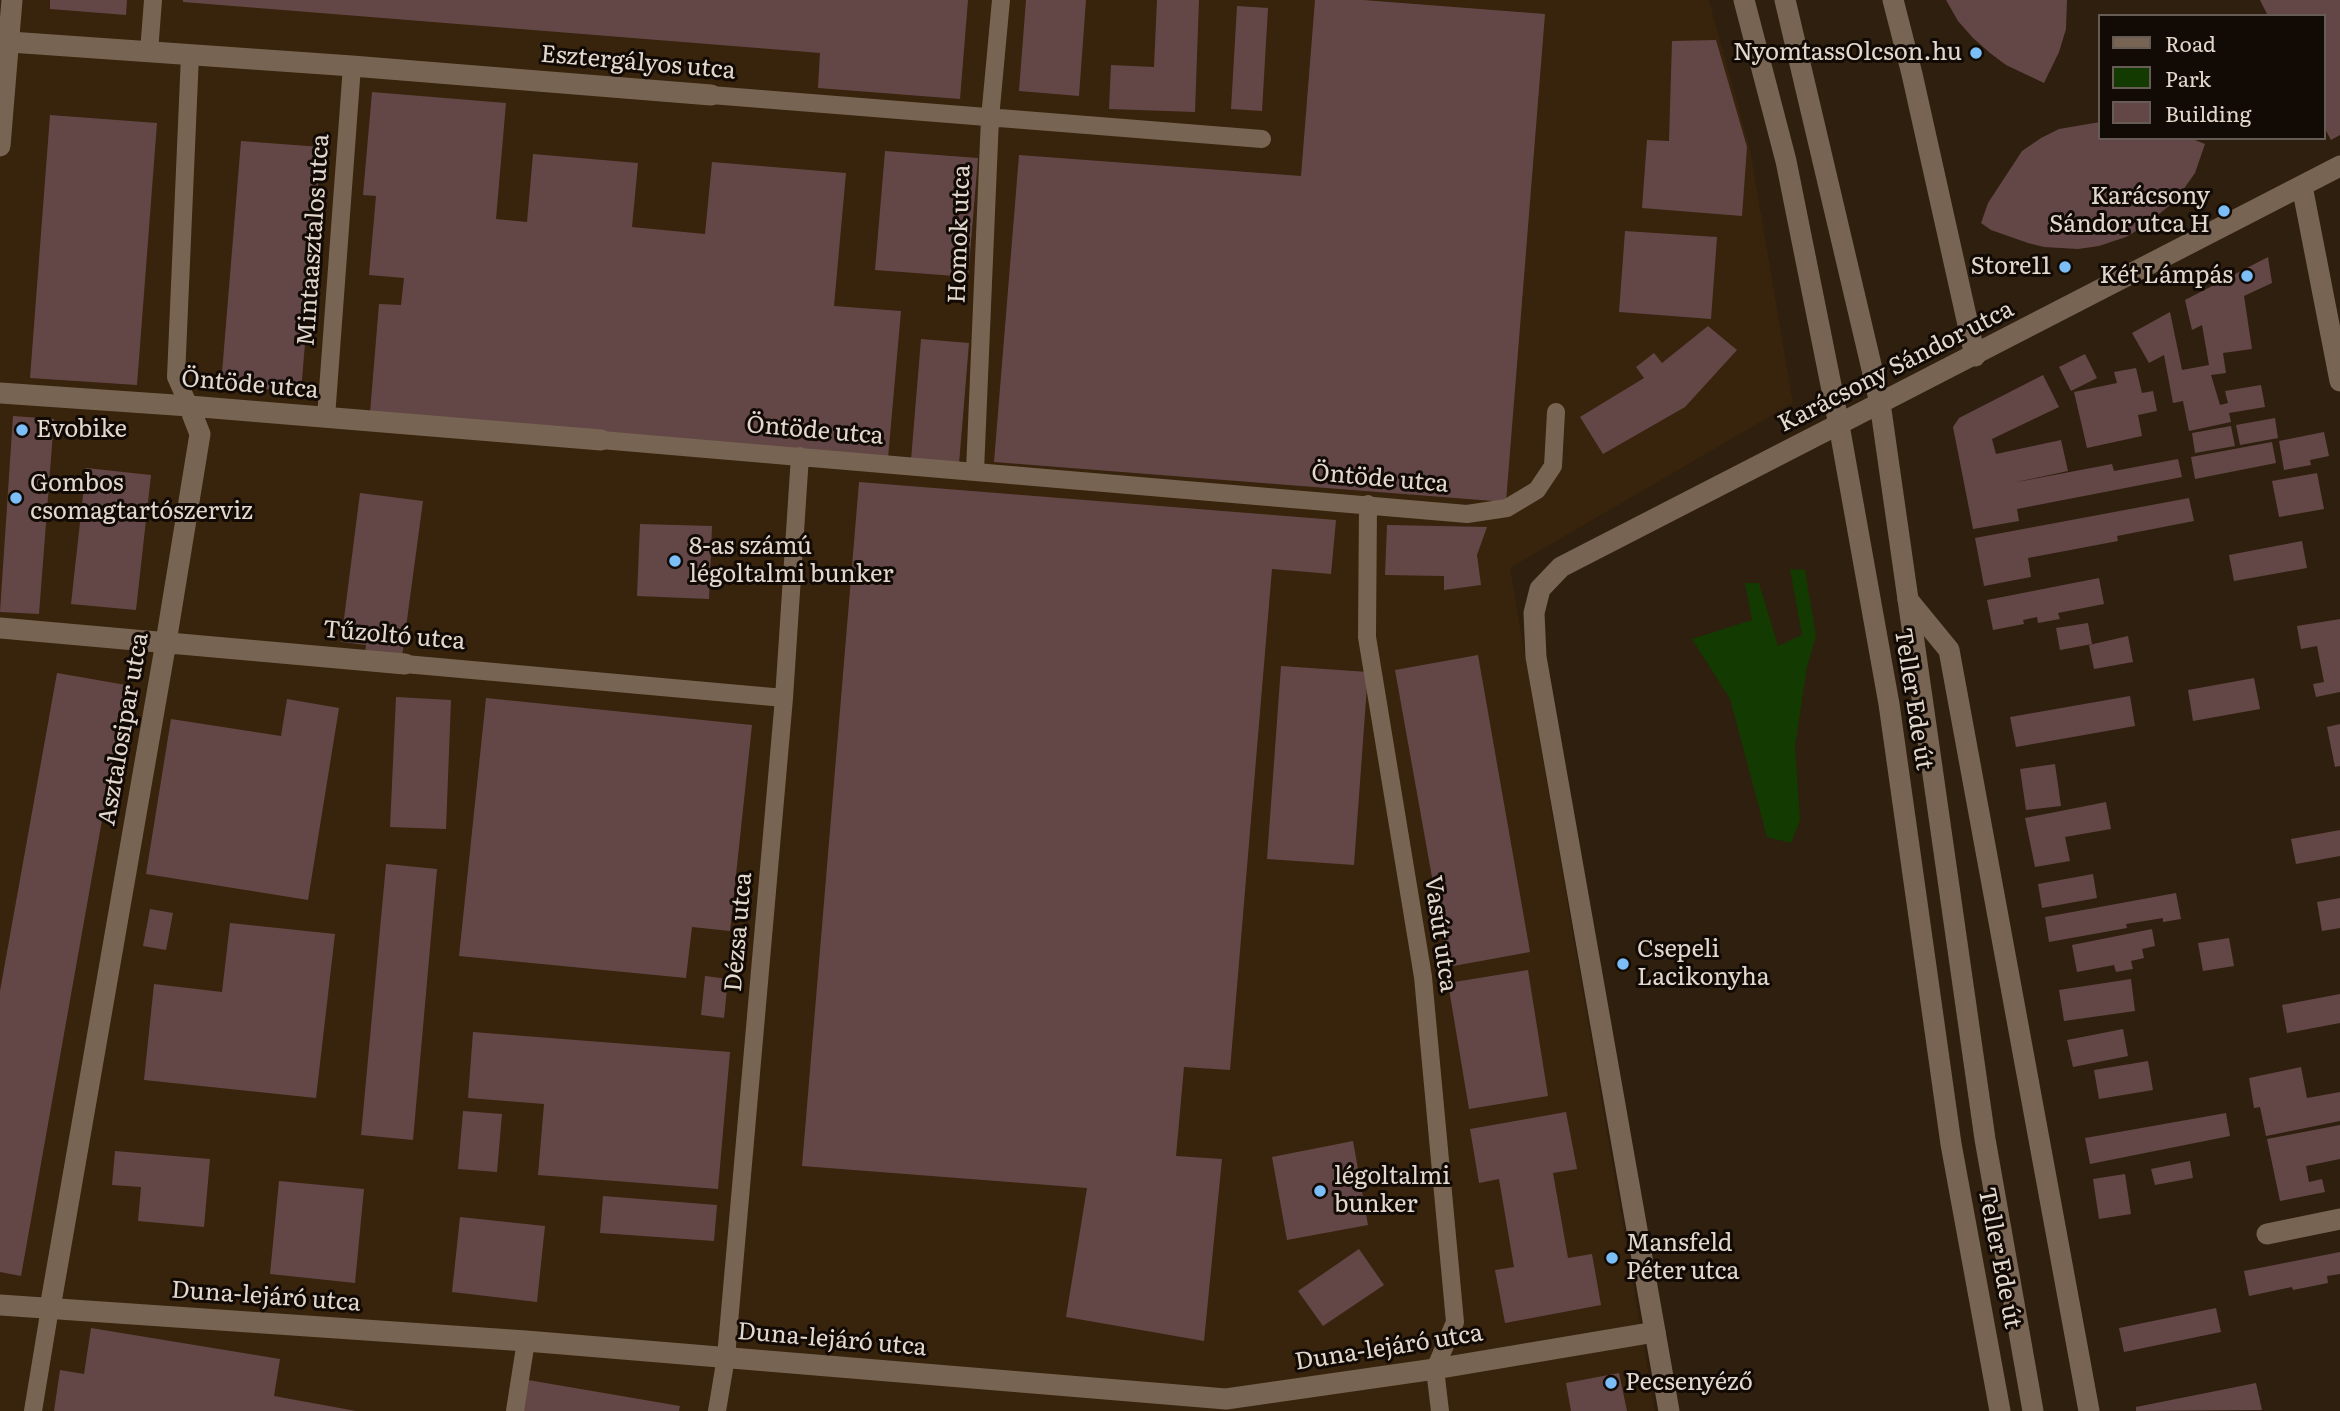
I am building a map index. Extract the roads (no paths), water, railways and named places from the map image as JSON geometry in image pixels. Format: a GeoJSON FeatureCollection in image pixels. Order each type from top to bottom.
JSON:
{"type":"FeatureCollection","features":[{"type":"Feature","properties":{"kind":"street"},"geometry":{"type":"LineString","coordinates":[[0,146],[12,0]]}},
{"type":"Feature","properties":{"kind":"street","name":"Teller Ede út"},"geometry":{"type":"LineString","coordinates":[[1745,0],[1786,161],[1839,425],[1889,704],[1951,1144],[2000,1411]]}},
{"type":"Feature","properties":{"kind":"street","name":"Teller Ede út"},"geometry":{"type":"LineString","coordinates":[[1785,0],[1880,403],[1985,1139],[2033,1411]]}},
{"type":"Feature","properties":{"kind":"street"},"geometry":{"type":"LineString","coordinates":[[1893,0],[1975,356]]}},
{"type":"Feature","properties":{"kind":"street","name":"Esztergályos utca"},"geometry":{"type":"LineString","coordinates":[[9,42],[711,95]]}},
{"type":"Feature","properties":{"kind":"street","name":"Karácsony Sándor utca"},"geometry":{"type":"LineString","coordinates":[[1655,1332],[1536,657],[1534,613],[1540,589],[1561,567],[2340,166]]}},
{"type":"Feature","properties":{"kind":"street"},"geometry":{"type":"LineString","coordinates":[[2302,186],[2340,381]]}},
{"type":"Feature","properties":{"kind":"street","name":"Öntöde utca"},"geometry":{"type":"LineString","coordinates":[[0,393],[601,440]]}},
{"type":"Feature","properties":{"kind":"street","name":"Asztalosipar utca"},"geometry":{"type":"LineString","coordinates":[[50,1308],[200,434],[189,406]]}},
{"type":"Feature","properties":{"kind":"street","name":"Teller Ede út"},"geometry":{"type":"LineString","coordinates":[[1908,600],[1949,650],[2089,1411]]}},
{"type":"Feature","properties":{"kind":"street","name":"Tűzoltó utca"},"geometry":{"type":"LineString","coordinates":[[0,628],[405,664]]}},
{"type":"Feature","properties":{"kind":"street"},"geometry":{"type":"LineString","coordinates":[[2267,1234],[2340,1219]]}},
{"type":"Feature","properties":{"kind":"street","name":"Duna-lejáró utca"},"geometry":{"type":"LineString","coordinates":[[0,1305],[526,1341],[1226,1399],[1435,1369],[1655,1332]]}},
{"type":"Feature","properties":{"kind":"street"},"geometry":{"type":"LineString","coordinates":[[1655,1332],[1669,1411]]}},
{"type":"Feature","properties":{"kind":"lane"},"geometry":{"type":"LineString","coordinates":[[149,52],[153,0]]}},
{"type":"Feature","properties":{"kind":"lane","name":"Homok utca"},"geometry":{"type":"LineString","coordinates":[[975,471],[990,118],[1001,0]]}},
{"type":"Feature","properties":{"kind":"lane","name":"Asztalosipar utca"},"geometry":{"type":"LineString","coordinates":[[189,406],[176,377],[190,55]]}},
{"type":"Feature","properties":{"kind":"lane","name":"Mintaasztalos utca"},"geometry":{"type":"LineString","coordinates":[[326,417],[352,66]]}},
{"type":"Feature","properties":{"kind":"lane","name":"Esztergályos utca"},"geometry":{"type":"LineString","coordinates":[[711,95],[1262,139]]}},
{"type":"Feature","properties":{"kind":"lane","name":"Öntöde utca"},"geometry":{"type":"LineString","coordinates":[[601,440],[1466,514],[1507,508],[1537,490],[1553,466],[1556,412]]}},
{"type":"Feature","properties":{"kind":"lane","name":"Dézsa utca"},"geometry":{"type":"LineString","coordinates":[[717,1411],[726,1357],[784,698],[800,456]]}},
{"type":"Feature","properties":{"kind":"lane","name":"Vasút utca"},"geometry":{"type":"LineString","coordinates":[[1368,504],[1367,637],[1423,977],[1455,1322],[1435,1369]]}},
{"type":"Feature","properties":{"kind":"lane","name":"Tűzoltó utca"},"geometry":{"type":"LineString","coordinates":[[405,664],[784,698]]}},
{"type":"Feature","properties":{"kind":"lane","name":"Asztalosipar utca"},"geometry":{"type":"LineString","coordinates":[[33,1411],[50,1308]]}},
{"type":"Feature","properties":{"kind":"lane"},"geometry":{"type":"LineString","coordinates":[[516,1411],[526,1341]]}},
{"type":"Feature","properties":{"kind":"lane"},"geometry":{"type":"LineString","coordinates":[[1435,1369],[1440,1411]]}},
{"type":"Feature","properties":{"kind":"place","name":"NyomtassOlcson.hu"},"geometry":{"type":"Point","coordinates":[1976,53]}},
{"type":"Feature","properties":{"kind":"place","name":"Karácsony Sándor utca H"},"geometry":{"type":"Point","coordinates":[2224,211]}},
{"type":"Feature","properties":{"kind":"place","name":"Store11"},"geometry":{"type":"Point","coordinates":[2065,267]}},
{"type":"Feature","properties":{"kind":"place","name":"Két Lámpás"},"geometry":{"type":"Point","coordinates":[2247,276]}},
{"type":"Feature","properties":{"kind":"place","name":"Evobike"},"geometry":{"type":"Point","coordinates":[22,430]}},
{"type":"Feature","properties":{"kind":"place","name":"Gombos csomagtartószerviz"},"geometry":{"type":"Point","coordinates":[16,498]}},
{"type":"Feature","properties":{"kind":"place","name":"8-as számú légoltalmi bunker"},"geometry":{"type":"Point","coordinates":[675,561]}},
{"type":"Feature","properties":{"kind":"place","name":"Csepeli Lacikonyha"},"geometry":{"type":"Point","coordinates":[1623,964]}},
{"type":"Feature","properties":{"kind":"place","name":"légoltalmi bunker"},"geometry":{"type":"Point","coordinates":[1320,1191]}},
{"type":"Feature","properties":{"kind":"place","name":"Mansfeld Péter utca"},"geometry":{"type":"Point","coordinates":[1612,1258]}},
{"type":"Feature","properties":{"kind":"place","name":"Pecsenyéző"},"geometry":{"type":"Point","coordinates":[1611,1383]}}]}
